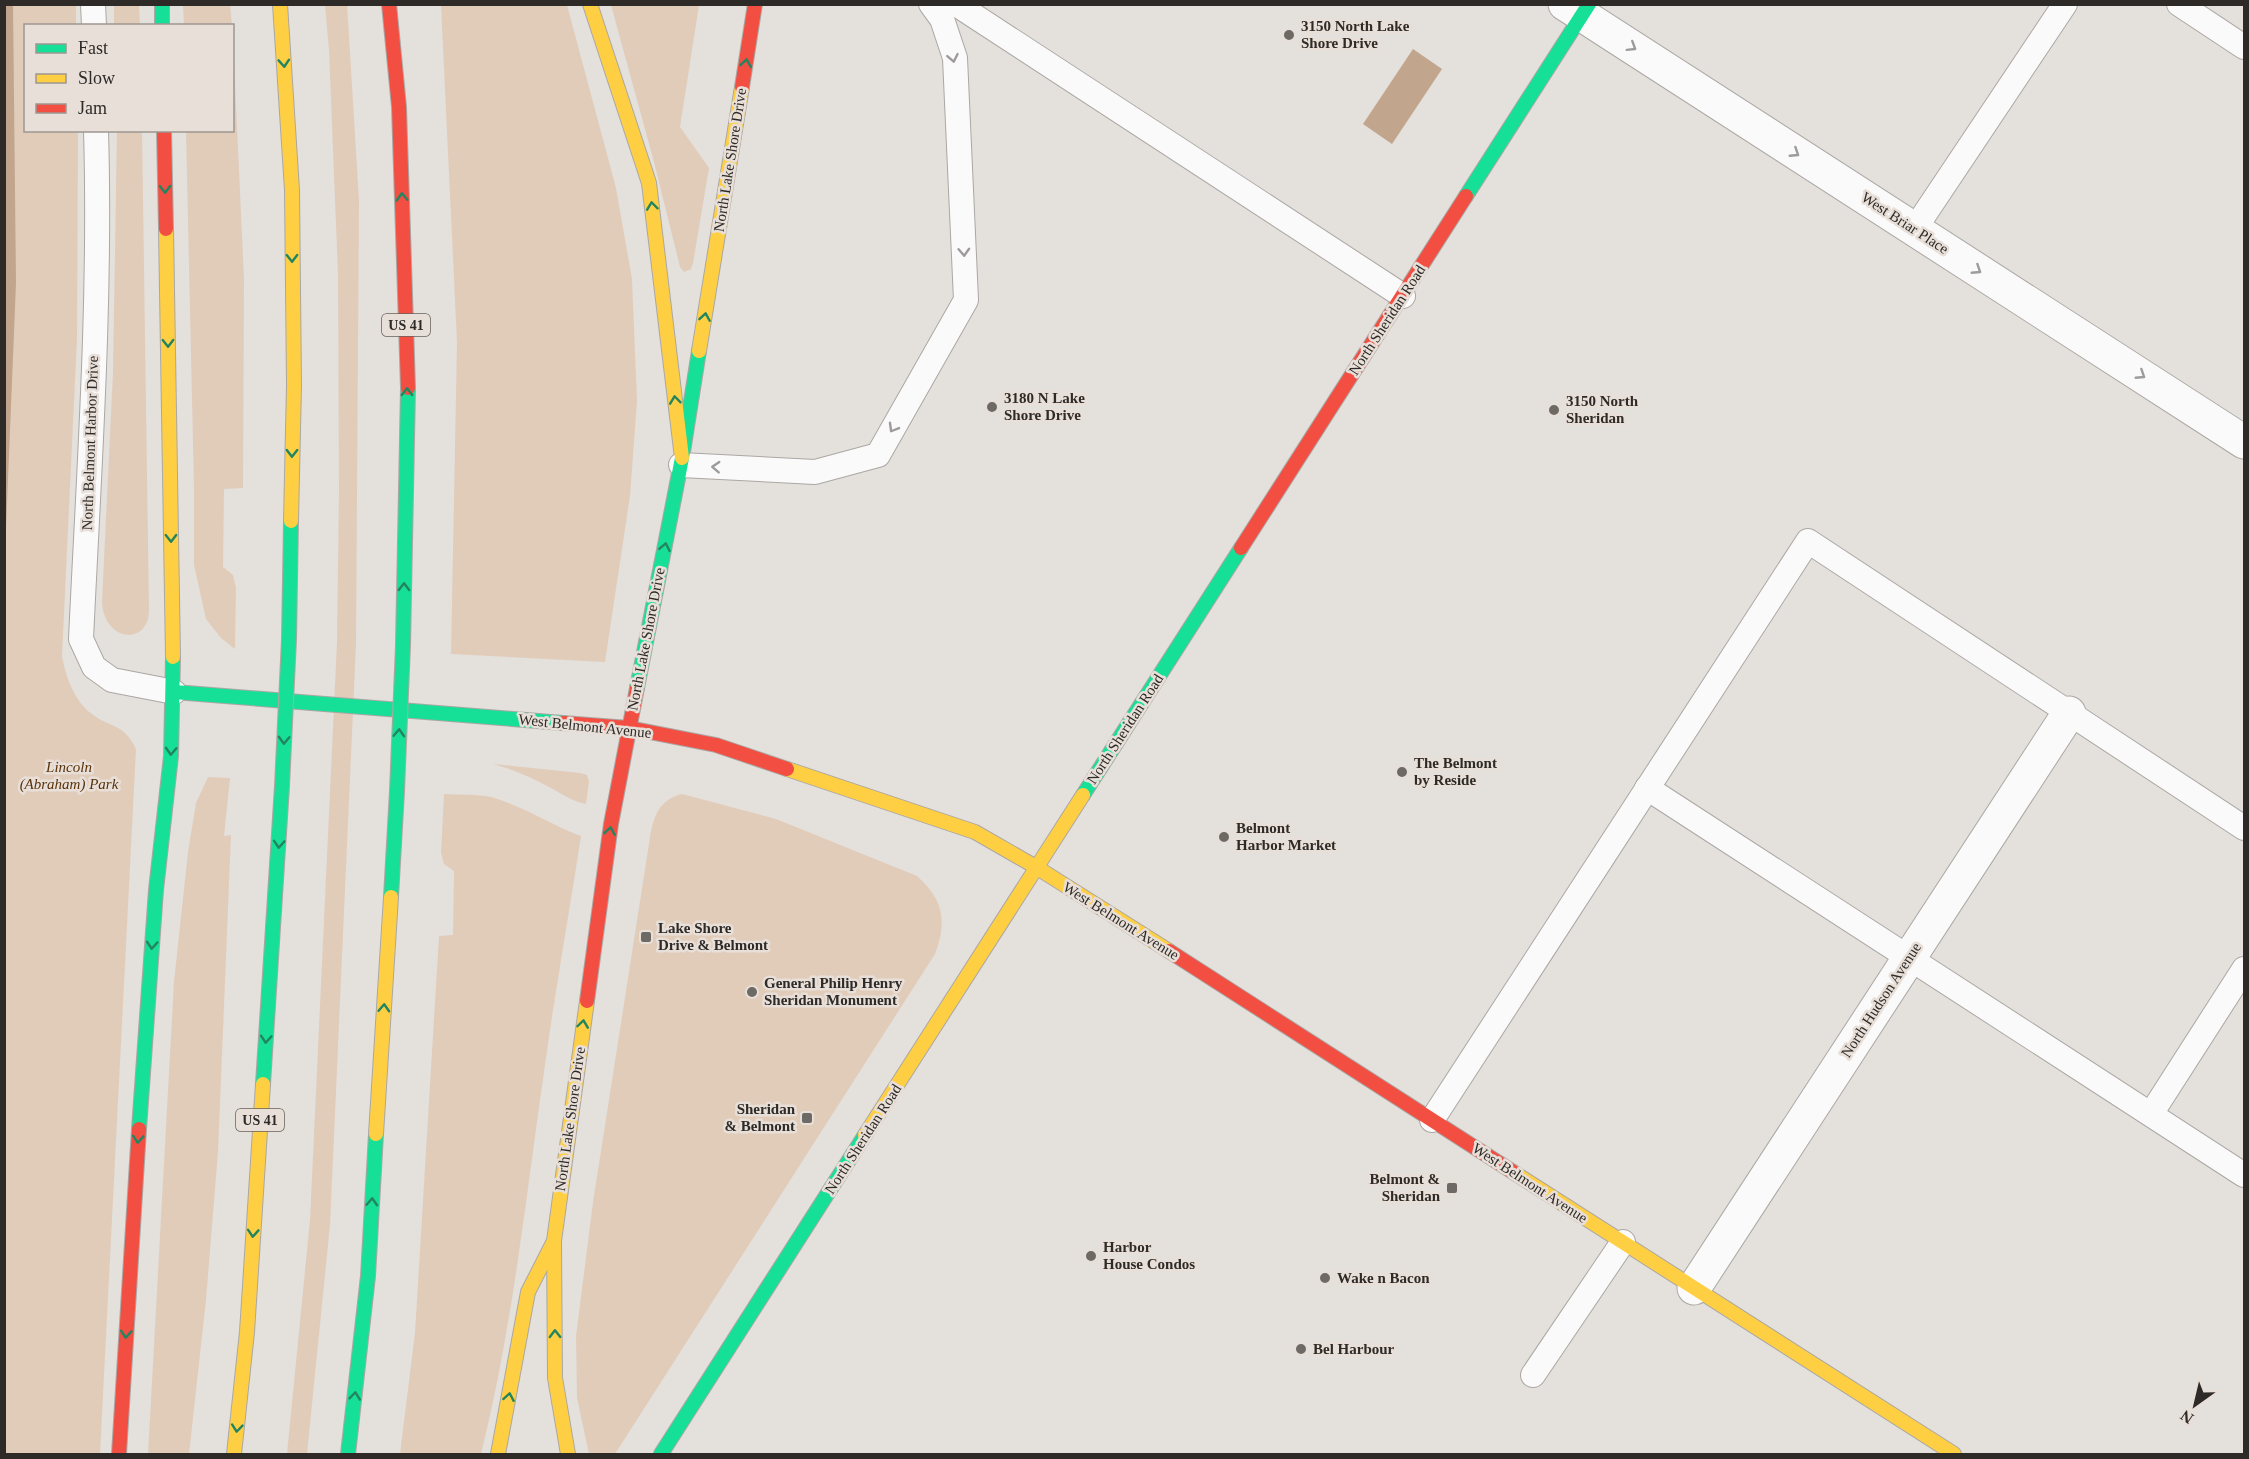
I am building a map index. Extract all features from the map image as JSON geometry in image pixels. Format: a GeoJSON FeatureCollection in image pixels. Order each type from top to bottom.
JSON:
{"type":"FeatureCollection","features":[{"type":"Feature","properties":{"kind":"main road"},"geometry":{"type":"LineString","coordinates":[[162,4],[162,24]]}},
{"type":"Feature","properties":{"kind":"main road","name":"US 41"},"geometry":{"type":"LineString","coordinates":[[234,1455],[247,1332],[282,786],[288,639],[294,385],[292,190],[280,4]]}},
{"type":"Feature","properties":{"kind":"main road","name":"US 41"},"geometry":{"type":"LineString","coordinates":[[348,1455],[368,1276],[397,791],[403,645],[408,364],[399,107],[389,4]]}},
{"type":"Feature","properties":{"kind":"main road"},"geometry":{"type":"LineString","coordinates":[[590,4],[649,183],[681,462]]}},
{"type":"Feature","properties":{"kind":"main road","name":"North Lake Shore Drive"},"geometry":{"type":"LineString","coordinates":[[568,1455],[555,1378],[554,1241],[611,824],[681,462],[755,4]]}},
{"type":"Feature","properties":{"kind":"main road","name":"North Sheridan Road"},"geometry":{"type":"LineString","coordinates":[[661,1455],[1404,296],[1579,8]]}},
{"type":"Feature","properties":{"kind":"main road"},"geometry":{"type":"LineString","coordinates":[[119,1455],[147,1012],[156,890],[171,756],[174,692],[164,132]]}},
{"type":"Feature","properties":{"kind":"main road","name":"West Belmont Avenue"},"geometry":{"type":"LineString","coordinates":[[174,692],[629,728],[716,744],[975,832],[1036,867],[1954,1455]]}},
{"type":"Feature","properties":{"kind":"main road"},"geometry":{"type":"LineString","coordinates":[[498,1455],[528,1292],[554,1241]]}},
{"type":"Feature","properties":{"kind":"street","name":"West Briar Place"},"geometry":{"type":"LineString","coordinates":[[1579,8],[1914,230],[2244,442]]}},
{"type":"Feature","properties":{"kind":"street","name":"North Hudson Avenue"},"geometry":{"type":"LineString","coordinates":[[1694,1288],[2069,713]]}},
{"type":"Feature","properties":{"kind":"lane"},"geometry":{"type":"LineString","coordinates":[[93,4],[94,24]]}},
{"type":"Feature","properties":{"kind":"lane"},"geometry":{"type":"LineString","coordinates":[[681,462],[815,472],[878,455],[966,300],[955,58],[942,20],[931,4]]}},
{"type":"Feature","properties":{"kind":"lane"},"geometry":{"type":"LineString","coordinates":[[956,4],[1404,296]]}},
{"type":"Feature","properties":{"kind":"lane"},"geometry":{"type":"LineString","coordinates":[[1914,230],[2065,4]]}},
{"type":"Feature","properties":{"kind":"lane"},"geometry":{"type":"LineString","coordinates":[[2179,4],[2244,47]]}},
{"type":"Feature","properties":{"kind":"lane","name":"North Belmont Harbor Drive"},"geometry":{"type":"LineString","coordinates":[[96,132],[98,196],[93,369],[81,639],[94,667],[112,680],[174,692]]}},
{"type":"Feature","properties":{"kind":"lane"},"geometry":{"type":"LineString","coordinates":[[1432,1120],[1808,542],[2244,828]]}},
{"type":"Feature","properties":{"kind":"lane"},"geometry":{"type":"LineString","coordinates":[[1647,788],[2244,1175]]}},
{"type":"Feature","properties":{"kind":"lane"},"geometry":{"type":"LineString","coordinates":[[2151,1114],[2244,969]]}},
{"type":"Feature","properties":{"kind":"lane"},"geometry":{"type":"LineString","coordinates":[[1533,1375],[1623,1242]]}},
{"type":"Feature","properties":{"kind":"green space"},"geometry":{"type":"Polygon","coordinates":[[[347,4],[359,201],[356,644],[330,1225],[307,1454],[287,1454],[310,1220],[337,642],[338,274],[329,50],[325,5],[347,4]]]}},
{"type":"Feature","properties":{"kind":"green space","name":"Lincoln (Abraham) Park"},"geometry":{"type":"Polygon","coordinates":[[[4,5],[76,5],[76,24],[24,24],[24,132],[78,132],[77,339],[62,656],[69,680],[80,702],[99,719],[126,734],[136,749],[100,1454],[5,1454],[4,5]]]}},
{"type":"Feature","properties":{"kind":"green space"},"geometry":{"type":"Polygon","coordinates":[[[114,5],[139,5],[140,24],[114,24],[114,5]]]}},
{"type":"Feature","properties":{"kind":"green space"},"geometry":{"type":"Polygon","coordinates":[[[183,5],[230,5],[232,24],[184,24],[183,5]]]}},
{"type":"Feature","properties":{"kind":"green space"},"geometry":{"type":"Polygon","coordinates":[[[441,5],[567,5],[616,188],[632,279],[637,401],[630,496],[605,662],[451,654],[457,342],[441,5]]]}},
{"type":"Feature","properties":{"kind":"green space"},"geometry":{"type":"Polygon","coordinates":[[[611,5],[699,5],[680,127],[709,168],[693,263],[691,269],[684,272],[680,267],[611,5]]]}},
{"type":"Feature","properties":{"kind":"green space"},"geometry":{"type":"Polygon","coordinates":[[[234,62],[244,279],[243,488],[224,489],[223,567],[233,575],[236,588],[235,649],[221,638],[206,619],[194,565],[186,132],[234,132],[234,62]]]}},
{"type":"Feature","properties":{"kind":"green space"},"geometry":{"type":"Polygon","coordinates":[[[117,132],[142,132],[149,611],[147,622],[142,630],[126,635],[117,632],[110,625],[102,602],[113,372],[117,132]]]}},
{"type":"Feature","properties":{"kind":"green space"},"geometry":{"type":"Polygon","coordinates":[[[493,764],[587,775],[589,782],[586,804],[568,798],[522,774],[493,764]]]}},
{"type":"Feature","properties":{"kind":"green space"},"geometry":{"type":"Polygon","coordinates":[[[208,777],[230,778],[224,836],[231,835],[218,1152],[206,1300],[189,1454],[148,1454],[174,982],[188,852],[196,803],[208,777]]]}},
{"type":"Feature","properties":{"kind":"green space"},"geometry":{"type":"Polygon","coordinates":[[[444,794],[491,797],[514,805],[581,836],[551,1024],[511,1304],[481,1454],[400,1454],[415,1333],[439,936],[453,935],[454,871],[444,864],[441,853],[444,794]]]}},
{"type":"Feature","properties":{"kind":"green space"},"geometry":{"type":"Polygon","coordinates":[[[682,794],[776,819],[917,876],[938,903],[941,912],[941,932],[935,954],[615,1454],[589,1454],[577,1398],[576,1336],[593,1202],[651,831],[660,807],[669,799],[682,794]]]}},
{"type":"Feature","properties":{"kind":"shaded area"},"geometry":{"type":"Polygon","coordinates":[[[13,4],[16,283],[5,553],[4,5],[13,4]]]}},
{"type":"Feature","properties":{"kind":"shaded area"},"geometry":{"type":"Polygon","coordinates":[[[1413,49],[1442,69],[1392,144],[1363,124],[1413,49]]]}},
{"type":"Feature","properties":{"kind":"traffic: fast"},"geometry":{"type":"LineString","coordinates":[[162,4],[162,24]]}},
{"type":"Feature","properties":{"kind":"traffic: fast"},"geometry":{"type":"LineString","coordinates":[[1466,196],[1589,4]]}},
{"type":"Feature","properties":{"kind":"traffic: fast"},"geometry":{"type":"LineString","coordinates":[[637,688],[682,458],[699,351]]}},
{"type":"Feature","properties":{"kind":"traffic: fast"},"geometry":{"type":"LineString","coordinates":[[403,645],[408,388]]}},
{"type":"Feature","properties":{"kind":"traffic: fast"},"geometry":{"type":"LineString","coordinates":[[289,639],[291,521]]}},
{"type":"Feature","properties":{"kind":"traffic: fast"},"geometry":{"type":"LineString","coordinates":[[1083,795],[1241,548]]}},
{"type":"Feature","properties":{"kind":"traffic: fast"},"geometry":{"type":"LineString","coordinates":[[282,786],[289,639]]}},
{"type":"Feature","properties":{"kind":"traffic: fast"},"geometry":{"type":"LineString","coordinates":[[397,791],[403,645]]}},
{"type":"Feature","properties":{"kind":"traffic: fast"},"geometry":{"type":"LineString","coordinates":[[139,1129],[156,890],[171,756],[173,657]]}},
{"type":"Feature","properties":{"kind":"traffic: fast"},"geometry":{"type":"LineString","coordinates":[[174,692],[563,723]]}},
{"type":"Feature","properties":{"kind":"traffic: fast"},"geometry":{"type":"LineString","coordinates":[[263,1084],[282,786]]}},
{"type":"Feature","properties":{"kind":"traffic: fast"},"geometry":{"type":"LineString","coordinates":[[391,897],[397,791]]}},
{"type":"Feature","properties":{"kind":"traffic: fast"},"geometry":{"type":"LineString","coordinates":[[348,1454],[368,1276],[376,1134]]}},
{"type":"Feature","properties":{"kind":"traffic: fast"},"geometry":{"type":"LineString","coordinates":[[661,1454],[865,1135]]}},
{"type":"Feature","properties":{"kind":"traffic: slow"},"geometry":{"type":"LineString","coordinates":[[280,4],[292,190],[294,385],[291,521]]}},
{"type":"Feature","properties":{"kind":"traffic: slow"},"geometry":{"type":"LineString","coordinates":[[590,4],[649,183],[682,458]]}},
{"type":"Feature","properties":{"kind":"traffic: slow"},"geometry":{"type":"LineString","coordinates":[[699,351],[742,87]]}},
{"type":"Feature","properties":{"kind":"traffic: slow"},"geometry":{"type":"LineString","coordinates":[[166,229],[173,657]]}},
{"type":"Feature","properties":{"kind":"traffic: slow"},"geometry":{"type":"LineString","coordinates":[[787,769],[975,832],[1036,867],[1169,951]]}},
{"type":"Feature","properties":{"kind":"traffic: slow"},"geometry":{"type":"LineString","coordinates":[[865,1135],[1083,795]]}},
{"type":"Feature","properties":{"kind":"traffic: slow"},"geometry":{"type":"LineString","coordinates":[[376,1134],[391,897]]}},
{"type":"Feature","properties":{"kind":"traffic: slow"},"geometry":{"type":"LineString","coordinates":[[568,1454],[555,1378],[554,1241],[587,1001]]}},
{"type":"Feature","properties":{"kind":"traffic: slow"},"geometry":{"type":"LineString","coordinates":[[234,1454],[247,1332],[263,1084]]}},
{"type":"Feature","properties":{"kind":"traffic: slow"},"geometry":{"type":"LineString","coordinates":[[1513,1172],[1954,1454]]}},
{"type":"Feature","properties":{"kind":"traffic: slow"},"geometry":{"type":"LineString","coordinates":[[498,1454],[528,1292],[554,1241]]}},
{"type":"Feature","properties":{"kind":"traffic: jam"},"geometry":{"type":"LineString","coordinates":[[389,4],[399,107],[408,388]]}},
{"type":"Feature","properties":{"kind":"traffic: jam"},"geometry":{"type":"LineString","coordinates":[[742,87],[755,4]]}},
{"type":"Feature","properties":{"kind":"traffic: jam"},"geometry":{"type":"LineString","coordinates":[[164,132],[166,229]]}},
{"type":"Feature","properties":{"kind":"traffic: jam"},"geometry":{"type":"LineString","coordinates":[[1241,548],[1466,196]]}},
{"type":"Feature","properties":{"kind":"traffic: jam"},"geometry":{"type":"LineString","coordinates":[[587,1001],[611,824],[637,688]]}},
{"type":"Feature","properties":{"kind":"traffic: jam"},"geometry":{"type":"LineString","coordinates":[[563,723],[629,728],[716,745],[787,769]]}},
{"type":"Feature","properties":{"kind":"traffic: jam"},"geometry":{"type":"LineString","coordinates":[[1169,951],[1513,1172]]}},
{"type":"Feature","properties":{"kind":"traffic: jam"},"geometry":{"type":"LineString","coordinates":[[119,1454],[139,1129]]}},
{"type":"Feature","properties":{"kind":"place","name":"3150 North Lake Shore Drive"},"geometry":{"type":"Point","coordinates":[1289,35]}},
{"type":"Feature","properties":{"kind":"place","name":"3180 N Lake Shore Drive"},"geometry":{"type":"Point","coordinates":[992,407]}},
{"type":"Feature","properties":{"kind":"place","name":"3150 North Sheridan"},"geometry":{"type":"Point","coordinates":[1554,410]}},
{"type":"Feature","properties":{"kind":"place","name":"The Belmont by Reside"},"geometry":{"type":"Point","coordinates":[1402,772]}},
{"type":"Feature","properties":{"kind":"place","name":"Belmont Harbor Market"},"geometry":{"type":"Point","coordinates":[1224,837]}},
{"type":"Feature","properties":{"kind":"place","name":"Lake Shore Drive & Belmont"},"geometry":{"type":"Point","coordinates":[646,937]}},
{"type":"Feature","properties":{"kind":"place","name":"General Philip Henry Sheridan Monument"},"geometry":{"type":"Point","coordinates":[752,992]}},
{"type":"Feature","properties":{"kind":"place","name":"Sheridan & Belmont"},"geometry":{"type":"Point","coordinates":[807,1118]}},
{"type":"Feature","properties":{"kind":"place","name":"Belmont & Sheridan"},"geometry":{"type":"Point","coordinates":[1452,1188]}},
{"type":"Feature","properties":{"kind":"place","name":"Harbor House Condos"},"geometry":{"type":"Point","coordinates":[1091,1256]}},
{"type":"Feature","properties":{"kind":"place","name":"Wake n Bacon"},"geometry":{"type":"Point","coordinates":[1325,1278]}},
{"type":"Feature","properties":{"kind":"place","name":"Bel Harbour"},"geometry":{"type":"Point","coordinates":[1301,1349]}}]}
